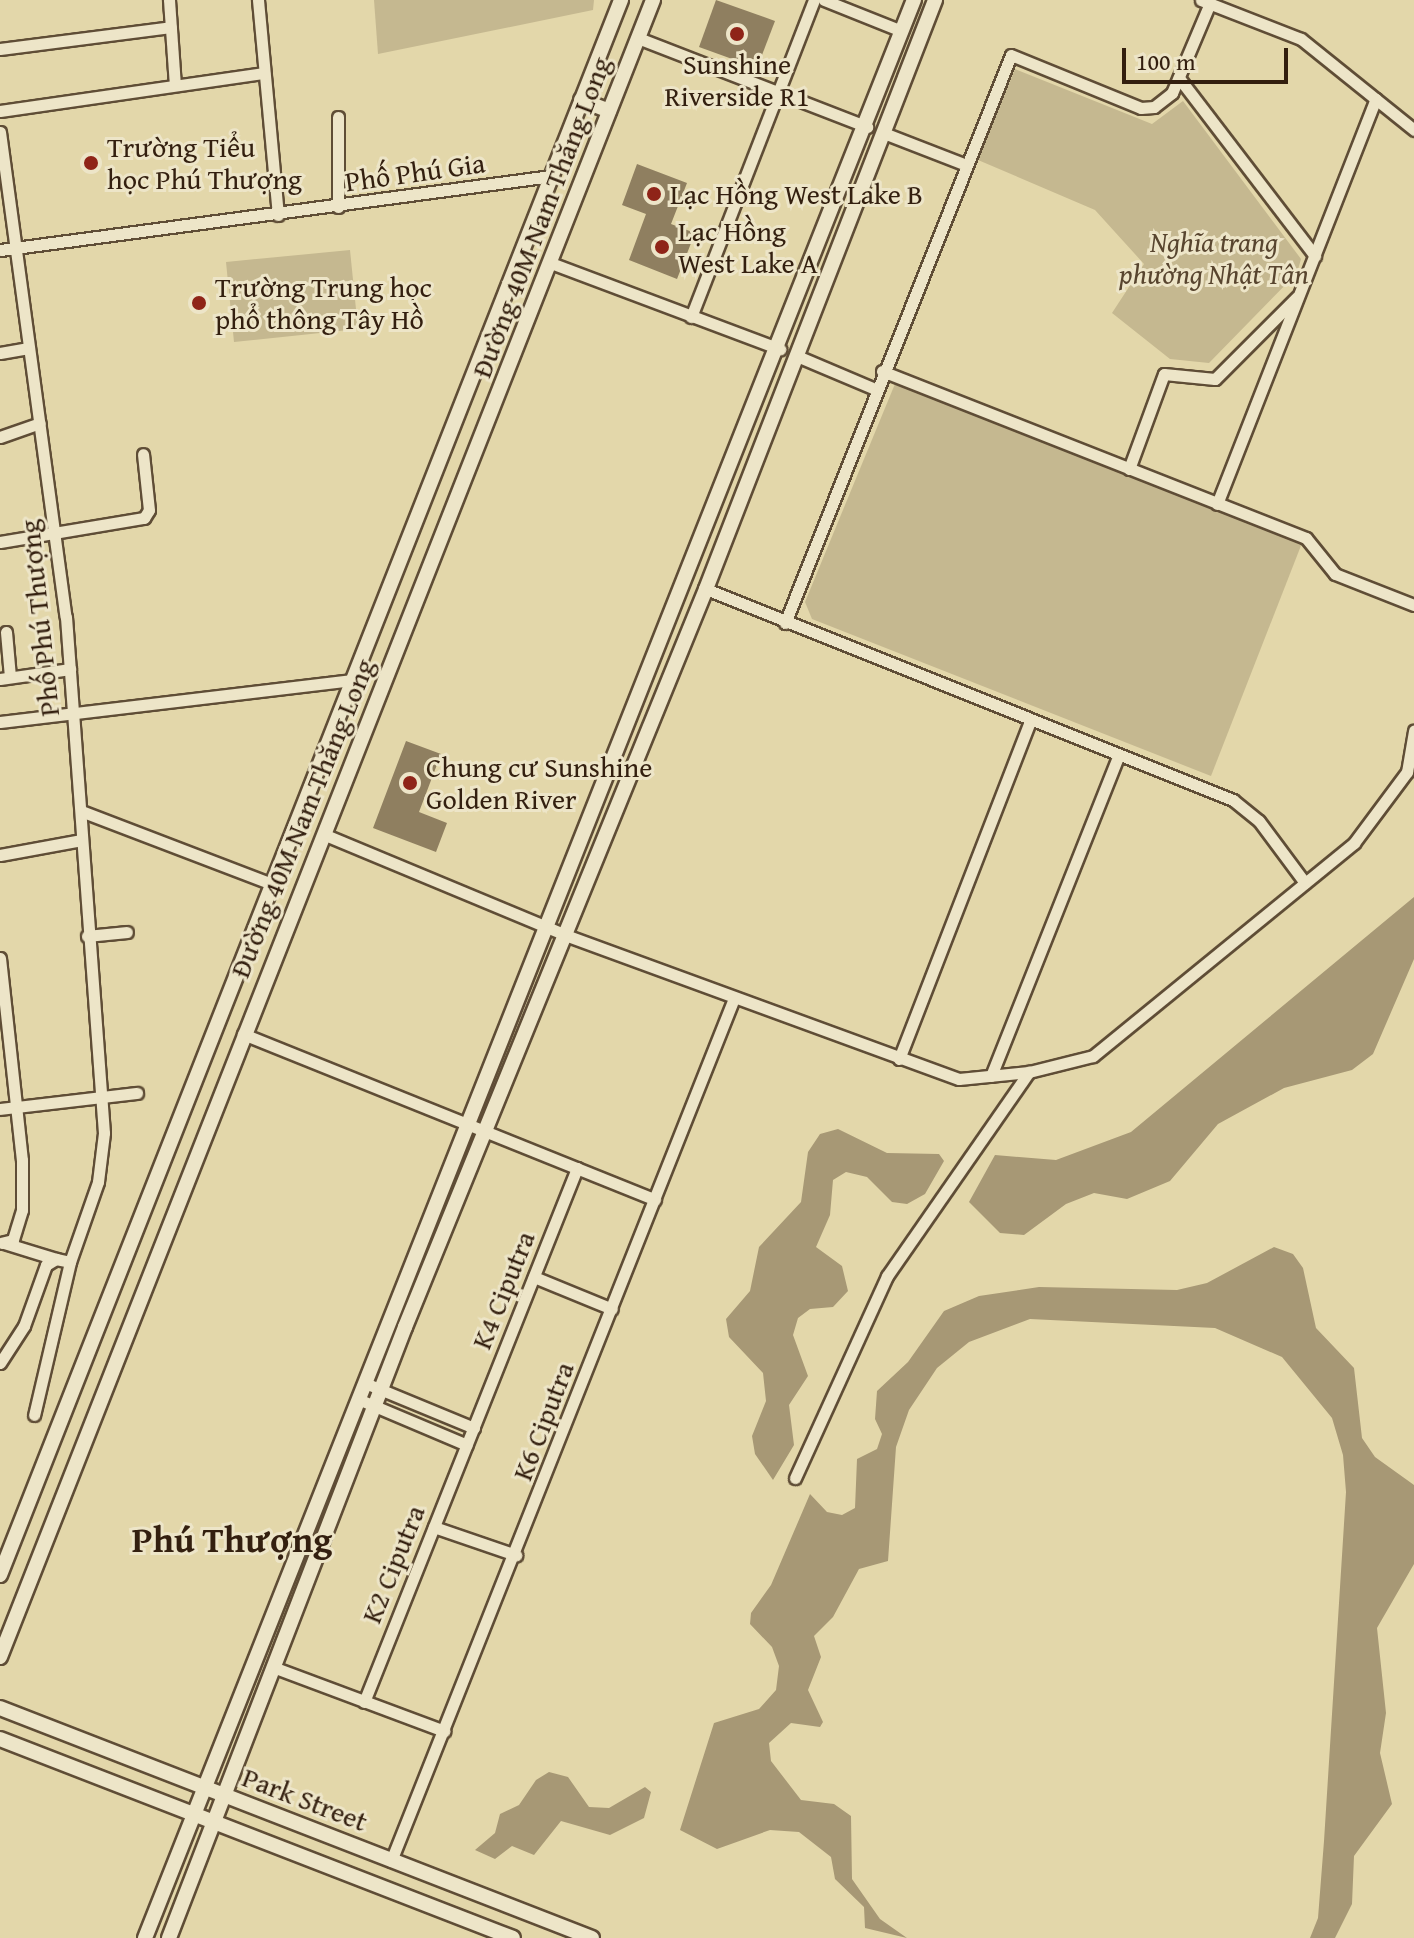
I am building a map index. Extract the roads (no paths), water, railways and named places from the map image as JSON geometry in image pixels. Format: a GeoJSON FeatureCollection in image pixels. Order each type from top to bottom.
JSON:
{"type":"FeatureCollection","features":[{"type":"Feature","properties":{"kind":"street"},"geometry":{"type":"LineString","coordinates":[[169,0],[175,85]]}},
{"type":"Feature","properties":{"kind":"street"},"geometry":{"type":"LineString","coordinates":[[258,0],[278,215]]}},
{"type":"Feature","properties":{"kind":"street","name":"Đường 40M Nam Thăng Long"},"geometry":{"type":"LineString","coordinates":[[0,1575],[6,1545],[272,884],[621,0]]}},
{"type":"Feature","properties":{"kind":"street","name":"Đường 40M Nam Thăng Long"},"geometry":{"type":"LineString","coordinates":[[0,1657],[653,0]]}},
{"type":"Feature","properties":{"kind":"street"},"geometry":{"type":"LineString","coordinates":[[691,317],[814,0]]}},
{"type":"Feature","properties":{"kind":"street"},"geometry":{"type":"LineString","coordinates":[[824,0],[902,31]]}},
{"type":"Feature","properties":{"kind":"street"},"geometry":{"type":"LineString","coordinates":[[145,1938],[780,349],[914,0]]}},
{"type":"Feature","properties":{"kind":"street"},"geometry":{"type":"LineString","coordinates":[[169,1938],[381,1390],[485,1130],[568,936],[935,0]]}},
{"type":"Feature","properties":{"kind":"street"},"geometry":{"type":"LineString","coordinates":[[785,623],[882,371],[1011,55],[1141,108],[1164,103],[1179,78],[1205,2],[1301,39],[1414,130]]}},
{"type":"Feature","properties":{"kind":"street"},"geometry":{"type":"LineString","coordinates":[[0,49],[171,27]]}},
{"type":"Feature","properties":{"kind":"street"},"geometry":{"type":"LineString","coordinates":[[638,38],[966,165]]}},
{"type":"Feature","properties":{"kind":"street"},"geometry":{"type":"LineString","coordinates":[[0,111],[264,73]]}},
{"type":"Feature","properties":{"kind":"street"},"geometry":{"type":"LineString","coordinates":[[1179,78],[1315,256]]}},
{"type":"Feature","properties":{"kind":"street"},"geometry":{"type":"LineString","coordinates":[[1217,504],[1376,99]]}},
{"type":"Feature","properties":{"kind":"street"},"geometry":{"type":"LineString","coordinates":[[581,100],[609,111]]}},
{"type":"Feature","properties":{"kind":"street"},"geometry":{"type":"LineString","coordinates":[[338,117],[338,207]]}},
{"type":"Feature","properties":{"kind":"street","name":"Phố Phú Thượng"},"geometry":{"type":"LineString","coordinates":[[0,132],[5,195],[17,248],[56,533],[70,669],[87,936],[103,1101],[98,1182],[70,1262],[34,1415]]}},
{"type":"Feature","properties":{"kind":"street","name":"Phố Phú Gia"},"geometry":{"type":"LineString","coordinates":[[0,250],[551,176]]}},
{"type":"Feature","properties":{"kind":"street"},"geometry":{"type":"LineString","coordinates":[[551,263],[780,349],[875,389]]}},
{"type":"Feature","properties":{"kind":"street"},"geometry":{"type":"LineString","coordinates":[[1129,469],[1164,374],[1215,379],[1300,294]]}},
{"type":"Feature","properties":{"kind":"street"},"geometry":{"type":"LineString","coordinates":[[0,353],[29,348]]}},
{"type":"Feature","properties":{"kind":"street"},"geometry":{"type":"LineString","coordinates":[[882,371],[1306,538],[1335,574],[1414,605]]}},
{"type":"Feature","properties":{"kind":"street"},"geometry":{"type":"LineString","coordinates":[[0,437],[40,423]]}},
{"type":"Feature","properties":{"kind":"street"},"geometry":{"type":"LineString","coordinates":[[0,542],[148,515],[143,454]]}},
{"type":"Feature","properties":{"kind":"street"},"geometry":{"type":"LineString","coordinates":[[687,582],[1233,800],[1259,821],[1305,883]]}},
{"type":"Feature","properties":{"kind":"street"},"geometry":{"type":"LineString","coordinates":[[6,632],[5,678],[70,669]]}},
{"type":"Feature","properties":{"kind":"street"},"geometry":{"type":"LineString","coordinates":[[0,722],[353,680]]}},
{"type":"Feature","properties":{"kind":"street"},"geometry":{"type":"LineString","coordinates":[[899,1059],[1030,721]]}},
{"type":"Feature","properties":{"kind":"street"},"geometry":{"type":"LineString","coordinates":[[296,823],[568,936],[959,1079],[1029,1072],[1093,1056],[1354,843],[1407,772],[1414,731]]}},
{"type":"Feature","properties":{"kind":"street"},"geometry":{"type":"LineString","coordinates":[[991,1076],[1119,755]]}},
{"type":"Feature","properties":{"kind":"street"},"geometry":{"type":"LineString","coordinates":[[81,811],[272,884]]}},
{"type":"Feature","properties":{"kind":"street"},"geometry":{"type":"LineString","coordinates":[[0,855],[82,840]]}},
{"type":"Feature","properties":{"kind":"street"},"geometry":{"type":"LineString","coordinates":[[87,936],[127,932]]}},
{"type":"Feature","properties":{"kind":"street"},"geometry":{"type":"LineString","coordinates":[[0,958],[22,1210],[13,1240],[0,1243]]}},
{"type":"Feature","properties":{"kind":"street","name":"K6 Ciputra"},"geometry":{"type":"LineString","coordinates":[[391,1861],[516,1555],[734,998]]}},
{"type":"Feature","properties":{"kind":"street"},"geometry":{"type":"LineString","coordinates":[[243,1034],[655,1200]]}},
{"type":"Feature","properties":{"kind":"street"},"geometry":{"type":"LineString","coordinates":[[795,1478],[887,1276],[1029,1072]]}},
{"type":"Feature","properties":{"kind":"street"},"geometry":{"type":"LineString","coordinates":[[0,1109],[103,1101],[137,1093]]}},
{"type":"Feature","properties":{"kind":"street","name":"K4 Ciputra"},"geometry":{"type":"LineString","coordinates":[[467,1445],[577,1168]]}},
{"type":"Feature","properties":{"kind":"street"},"geometry":{"type":"LineString","coordinates":[[0,1243],[70,1262]]}},
{"type":"Feature","properties":{"kind":"street"},"geometry":{"type":"LineString","coordinates":[[0,1363],[24,1326],[46,1265],[56,1259]]}},
{"type":"Feature","properties":{"kind":"street"},"geometry":{"type":"LineString","coordinates":[[534,1277],[612,1309]]}},
{"type":"Feature","properties":{"kind":"street"},"geometry":{"type":"LineString","coordinates":[[365,1383],[474,1428]]}},
{"type":"Feature","properties":{"kind":"street"},"geometry":{"type":"LineString","coordinates":[[358,1399],[467,1445]]}},
{"type":"Feature","properties":{"kind":"street","name":"K2 Ciputra"},"geometry":{"type":"LineString","coordinates":[[364,1702],[467,1445]]}},
{"type":"Feature","properties":{"kind":"street"},"geometry":{"type":"LineString","coordinates":[[434,1527],[516,1555]]}},
{"type":"Feature","properties":{"kind":"street"},"geometry":{"type":"LineString","coordinates":[[273,1667],[444,1731]]}},
{"type":"Feature","properties":{"kind":"street","name":"Park Street"},"geometry":{"type":"LineString","coordinates":[[0,1708],[592,1938]]}},
{"type":"Feature","properties":{"kind":"street","name":"Park Street"},"geometry":{"type":"LineString","coordinates":[[0,1739],[513,1938]]}},
{"type":"Feature","properties":{"kind":"street"},"geometry":{"type":"LineString","coordinates":[[280,1846],[290,1821]]}},
{"type":"Feature","properties":{"kind":"place","name":"Sunshine Riverside R1"},"geometry":{"type":"Point","coordinates":[737,34]}},
{"type":"Feature","properties":{"kind":"place","name":"Trường Tiểu học Phú Thượng"},"geometry":{"type":"Point","coordinates":[91,163]}},
{"type":"Feature","properties":{"kind":"place","name":"Lạc Hồng West Lake B"},"geometry":{"type":"Point","coordinates":[654,194]}},
{"type":"Feature","properties":{"kind":"place","name":"Lạc Hồng West Lake A"},"geometry":{"type":"Point","coordinates":[662,247]}},
{"type":"Feature","properties":{"kind":"place","name":"Trường Trung học phổ thông Tây Hồ"},"geometry":{"type":"Point","coordinates":[199,303]}},
{"type":"Feature","properties":{"kind":"place","name":"Chung cư Sunshine Golden River"},"geometry":{"type":"Point","coordinates":[410,783]}},
{"type":"Feature","properties":{"kind":"district","name":"Phú Thượng"},"geometry":{"type":"Point","coordinates":[232,1539]}},
{"type":"Feature","properties":{"kind":"park label","name":"Nghĩa trang phường Nhật Tân"},"geometry":{"type":"Point","coordinates":[1214,258]}}]}
